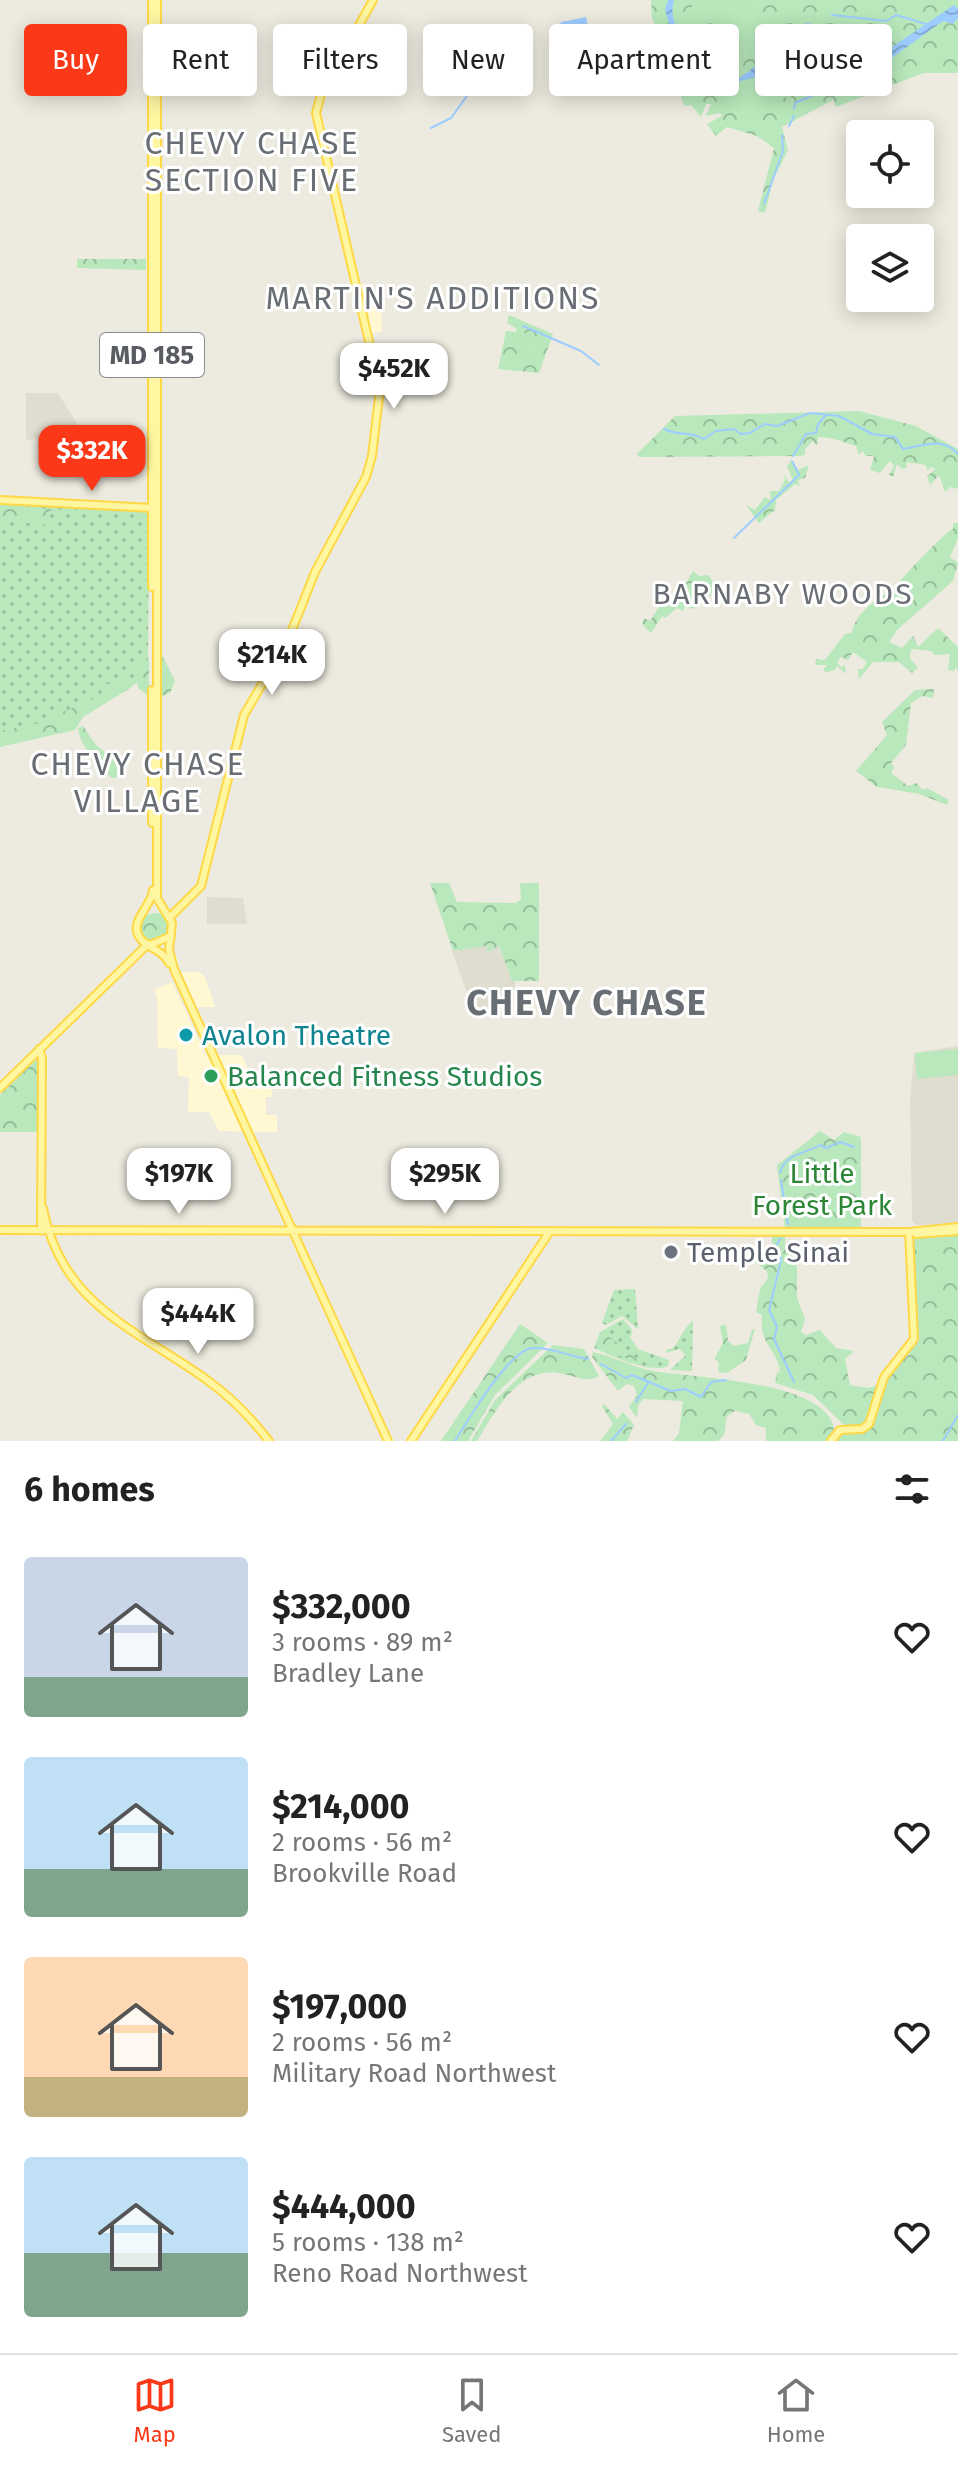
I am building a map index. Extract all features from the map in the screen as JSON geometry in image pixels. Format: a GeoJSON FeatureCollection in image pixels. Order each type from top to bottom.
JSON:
{"type":"FeatureCollection","features":[{"type":"Feature","properties":{"kind":"main road"},"geometry":{"type":"LineString","coordinates":[[139,949],[137,926],[143,912],[168,915],[201,886],[244,715],[288,640],[315,572],[366,477],[373,452],[380,400],[378,378],[316,113],[321,94],[373,0]]}},
{"type":"Feature","properties":{"kind":"main road","name":"MD 185"},"geometry":{"type":"LineString","coordinates":[[143,912],[153,894],[155,2]]}},
{"type":"Feature","properties":{"kind":"main road"},"geometry":{"type":"LineString","coordinates":[[0,500],[154,508]]}},
{"type":"Feature","properties":{"kind":"main road","name":"MD 185"},"geometry":{"type":"LineString","coordinates":[[154,508],[157,894],[168,915]]}},
{"type":"Feature","properties":{"kind":"main road"},"geometry":{"type":"LineString","coordinates":[[168,915],[169,950],[174,969]]}},
{"type":"Feature","properties":{"kind":"main road"},"geometry":{"type":"LineString","coordinates":[[0,1088],[139,949],[162,943],[171,936]]}},
{"type":"Feature","properties":{"kind":"main road"},"geometry":{"type":"LineString","coordinates":[[140,938],[164,954],[174,969],[388,1441]]}},
{"type":"Feature","properties":{"kind":"main road"},"geometry":{"type":"LineString","coordinates":[[39,1049],[42,1057],[43,1208],[46,1229],[64,1267],[91,1302],[216,1387],[269,1441]]}},
{"type":"Feature","properties":{"kind":"main road"},"geometry":{"type":"LineString","coordinates":[[0,1230],[909,1232],[958,1229]]}},
{"type":"Feature","properties":{"kind":"main road"},"geometry":{"type":"LineString","coordinates":[[411,1441],[550,1231]]}},
{"type":"Feature","properties":{"kind":"main road"},"geometry":{"type":"LineString","coordinates":[[836,1420],[841,1433],[862,1429],[869,1424],[884,1377],[909,1349],[915,1337],[909,1232]]}},
{"type":"Feature","properties":{"kind":"shaded area"},"geometry":{"type":"Polygon","coordinates":[[[358,280],[381,305],[382,332],[371,333],[358,280]]]}},
{"type":"Feature","properties":{"kind":"shaded area"},"geometry":{"type":"Polygon","coordinates":[[[26,393],[58,393],[81,430],[70,453],[45,452],[36,439],[26,440],[26,393]]]}},
{"type":"Feature","properties":{"kind":"shaded area"},"geometry":{"type":"Polygon","coordinates":[[[207,897],[243,898],[247,924],[207,924],[207,897]]]}},
{"type":"Feature","properties":{"kind":"shaded area"},"geometry":{"type":"Polygon","coordinates":[[[497,944],[515,981],[515,1007],[472,1007],[452,951],[497,944]]]}},
{"type":"Feature","properties":{"kind":"shaded area"},"geometry":{"type":"Polygon","coordinates":[[[181,972],[199,972],[205,977],[215,1007],[196,1007],[181,972]]]}},
{"type":"Feature","properties":{"kind":"shaded area"},"geometry":{"type":"Polygon","coordinates":[[[172,982],[206,1055],[242,1055],[250,1074],[272,1074],[272,1097],[266,1097],[266,1115],[277,1115],[277,1132],[219,1131],[209,1112],[188,1112],[189,1077],[178,1076],[177,1049],[158,1048],[157,996],[154,990],[172,982]]]}},
{"type":"Feature","properties":{"kind":"shaded area"},"geometry":{"type":"Polygon","coordinates":[[[958,1046],[958,1224],[915,1225],[912,1221],[910,1099],[914,1053],[958,1046]]]}},
{"type":"Feature","properties":{"kind":"green space"},"geometry":{"type":"Polygon","coordinates":[[[651,0],[958,0],[958,73],[924,73],[892,85],[892,24],[755,24],[755,96],[865,96],[836,107],[833,100],[782,127],[788,150],[773,180],[765,213],[758,211],[774,148],[757,136],[727,127],[716,136],[707,124],[722,116],[720,113],[706,116],[711,104],[706,104],[701,117],[691,105],[684,106],[681,96],[739,96],[739,24],[655,24],[651,0]]]}},
{"type":"Feature","properties":{"kind":"green space"},"geometry":{"type":"Polygon","coordinates":[[[699,0],[712,5],[711,23],[691,24],[692,3],[699,0]]]}},
{"type":"Feature","properties":{"kind":"green space"},"geometry":{"type":"Polygon","coordinates":[[[743,0],[752,7],[734,23],[754,11],[764,24],[755,24],[755,33],[739,44],[739,24],[734,24],[723,16],[717,1],[743,0]]]}},
{"type":"Feature","properties":{"kind":"green space"},"geometry":{"type":"Polygon","coordinates":[[[755,84],[755,96],[765,96],[768,101],[764,109],[757,112],[741,105],[741,95],[755,84]]]}},
{"type":"Feature","properties":{"kind":"green space"},"geometry":{"type":"Polygon","coordinates":[[[77,259],[146,259],[146,270],[77,268],[77,259]]]}},
{"type":"Feature","properties":{"kind":"green space"},"geometry":{"type":"Polygon","coordinates":[[[509,315],[553,334],[539,373],[498,369],[506,331],[516,332],[517,329],[507,323],[509,315]]]}},
{"type":"Feature","properties":{"kind":"green space"},"geometry":{"type":"Polygon","coordinates":[[[522,332],[547,342],[541,360],[537,358],[532,365],[526,363],[534,357],[516,350],[522,332]]]}},
{"type":"Feature","properties":{"kind":"green space"},"geometry":{"type":"Polygon","coordinates":[[[859,411],[916,426],[958,449],[958,489],[950,487],[945,492],[939,475],[930,485],[927,476],[936,469],[930,467],[928,471],[926,465],[906,462],[907,467],[902,469],[897,464],[893,477],[889,475],[894,466],[890,461],[880,473],[870,470],[874,456],[866,456],[862,451],[859,455],[856,446],[824,437],[818,437],[817,446],[813,441],[805,449],[805,455],[799,456],[639,457],[637,454],[675,416],[859,411]]]}},
{"type":"Feature","properties":{"kind":"green space"},"geometry":{"type":"Polygon","coordinates":[[[791,461],[799,470],[809,465],[805,478],[798,480],[800,486],[795,484],[776,500],[775,510],[759,523],[746,505],[755,510],[765,497],[771,500],[770,491],[779,491],[785,480],[783,474],[789,482],[793,481],[787,466],[791,461]]]}},
{"type":"Feature","properties":{"kind":"green space"},"geometry":{"type":"Polygon","coordinates":[[[0,503],[149,512],[148,676],[82,717],[0,731],[0,503]]]}},
{"type":"Feature","properties":{"kind":"green space"},"geometry":{"type":"Polygon","coordinates":[[[0,505],[51,509],[49,525],[0,521],[0,505]]]}},
{"type":"Feature","properties":{"kind":"green space"},"geometry":{"type":"Polygon","coordinates":[[[953,523],[958,523],[958,538],[950,557],[958,563],[953,581],[897,630],[889,642],[902,648],[913,636],[918,647],[938,628],[958,647],[958,672],[956,667],[954,671],[948,670],[950,654],[935,655],[931,651],[911,649],[910,658],[918,668],[912,673],[899,662],[873,662],[859,679],[858,669],[863,669],[867,662],[853,652],[848,660],[841,657],[837,662],[841,667],[845,665],[846,674],[837,666],[835,670],[826,672],[823,670],[827,665],[815,665],[816,659],[825,660],[845,634],[852,633],[853,626],[868,607],[894,590],[921,558],[953,529],[953,523]]]}},
{"type":"Feature","properties":{"kind":"green space"},"geometry":{"type":"Polygon","coordinates":[[[693,571],[699,576],[708,575],[715,584],[710,596],[698,600],[697,607],[690,609],[686,605],[683,611],[677,608],[665,618],[662,616],[651,633],[642,624],[644,618],[650,621],[662,602],[677,598],[674,594],[678,591],[676,586],[687,582],[693,571]]]}},
{"type":"Feature","properties":{"kind":"green space"},"geometry":{"type":"Polygon","coordinates":[[[160,651],[175,681],[170,693],[160,697],[160,651]]]}},
{"type":"Feature","properties":{"kind":"green space"},"geometry":{"type":"Polygon","coordinates":[[[149,660],[149,696],[138,688],[136,669],[141,661],[149,660]]]}},
{"type":"Feature","properties":{"kind":"green space"},"geometry":{"type":"Polygon","coordinates":[[[119,679],[132,679],[132,687],[83,717],[75,730],[0,747],[0,731],[36,724],[102,695],[101,684],[118,684],[119,679]]]}},
{"type":"Feature","properties":{"kind":"green space"},"geometry":{"type":"Polygon","coordinates":[[[934,689],[933,698],[922,696],[911,703],[906,745],[891,763],[894,768],[891,773],[908,786],[917,783],[922,790],[927,788],[949,800],[947,805],[919,794],[877,787],[856,771],[887,735],[882,722],[915,690],[934,689]]]}},
{"type":"Feature","properties":{"kind":"green space"},"geometry":{"type":"Polygon","coordinates":[[[83,726],[96,745],[116,761],[118,777],[112,778],[90,755],[79,735],[78,728],[83,726]]]}},
{"type":"Feature","properties":{"kind":"green space"},"geometry":{"type":"Polygon","coordinates":[[[430,883],[449,883],[457,902],[516,903],[521,899],[520,883],[539,883],[539,981],[512,981],[499,946],[488,952],[486,948],[493,945],[453,951],[430,883]]]}},
{"type":"Feature","properties":{"kind":"green space"},"geometry":{"type":"Polygon","coordinates":[[[155,913],[165,917],[169,927],[165,937],[155,941],[145,937],[141,927],[145,917],[155,913]]]}},
{"type":"Feature","properties":{"kind":"green space"},"geometry":{"type":"Polygon","coordinates":[[[958,1049],[958,1075],[917,1079],[915,1053],[958,1049]]]}},
{"type":"Feature","properties":{"kind":"green space"},"geometry":{"type":"Polygon","coordinates":[[[37,1059],[38,1132],[0,1132],[0,1095],[37,1059]]]}},
{"type":"Feature","properties":{"kind":"green space","name":"Little Forest Park"},"geometry":{"type":"Polygon","coordinates":[[[820,1131],[834,1140],[844,1132],[861,1137],[861,1228],[785,1229],[777,1165],[820,1131]]]}},
{"type":"Feature","properties":{"kind":"green space"},"geometry":{"type":"Polygon","coordinates":[[[958,1234],[958,1441],[833,1441],[840,1432],[871,1426],[885,1380],[907,1356],[916,1340],[911,1241],[914,1237],[958,1234]]]}},
{"type":"Feature","properties":{"kind":"green space"},"geometry":{"type":"Polygon","coordinates":[[[772,1235],[785,1235],[785,1246],[797,1260],[797,1298],[805,1319],[801,1332],[806,1335],[820,1330],[836,1348],[854,1351],[845,1359],[850,1385],[868,1388],[880,1385],[871,1419],[859,1428],[846,1427],[813,1395],[775,1383],[777,1372],[780,1373],[779,1364],[763,1335],[762,1315],[756,1312],[760,1289],[768,1278],[767,1271],[749,1258],[753,1247],[772,1248],[772,1235]]]}},
{"type":"Feature","properties":{"kind":"green space"},"geometry":{"type":"Polygon","coordinates":[[[635,1289],[638,1329],[622,1316],[606,1325],[602,1323],[614,1290],[635,1289]]]}},
{"type":"Feature","properties":{"kind":"green space"},"geometry":{"type":"Polygon","coordinates":[[[623,1319],[633,1331],[630,1337],[638,1349],[669,1360],[668,1366],[641,1366],[594,1348],[600,1332],[623,1319]]]}},
{"type":"Feature","properties":{"kind":"green space"},"geometry":{"type":"Polygon","coordinates":[[[693,1320],[692,1371],[670,1370],[686,1355],[679,1349],[666,1353],[667,1349],[672,1349],[693,1320]]]}},
{"type":"Feature","properties":{"kind":"green space"},"geometry":{"type":"Polygon","coordinates":[[[520,1324],[548,1343],[495,1395],[468,1441],[441,1441],[520,1324]]]}},
{"type":"Feature","properties":{"kind":"green space"},"geometry":{"type":"Polygon","coordinates":[[[726,1325],[728,1341],[734,1346],[748,1343],[755,1329],[746,1360],[727,1373],[718,1372],[719,1363],[715,1358],[723,1343],[720,1326],[726,1325]]]}},
{"type":"Feature","properties":{"kind":"green space"},"geometry":{"type":"Polygon","coordinates":[[[602,1331],[640,1362],[596,1349],[602,1331]]]}},
{"type":"Feature","properties":{"kind":"green space"},"geometry":{"type":"Polygon","coordinates":[[[553,1345],[584,1349],[599,1376],[586,1379],[549,1372],[535,1375],[511,1392],[477,1441],[471,1441],[495,1400],[553,1345]]]}},
{"type":"Feature","properties":{"kind":"green space"},"geometry":{"type":"Polygon","coordinates":[[[593,1352],[653,1371],[755,1384],[784,1391],[808,1400],[826,1413],[834,1429],[828,1441],[766,1441],[766,1428],[756,1425],[749,1414],[735,1411],[727,1416],[724,1435],[718,1441],[673,1441],[679,1433],[683,1401],[643,1399],[638,1406],[637,1418],[629,1407],[637,1395],[634,1386],[627,1384],[618,1391],[592,1357],[593,1352]]]}},
{"type":"Feature","properties":{"kind":"green space"},"geometry":{"type":"Polygon","coordinates":[[[604,1404],[617,1419],[623,1412],[634,1425],[627,1441],[600,1441],[613,1424],[602,1406],[604,1404]]]}},
{"type":"Feature","properties":{"kind":"water"},"geometry":{"type":"Polygon","coordinates":[[[668,0],[674,0],[676,24],[669,24],[665,9],[668,0]]]}},
{"type":"Feature","properties":{"kind":"water"},"geometry":{"type":"Polygon","coordinates":[[[954,5],[958,9],[958,18],[953,24],[943,21],[892,58],[892,47],[954,5]]]}},
{"type":"Feature","properties":{"kind":"water"},"geometry":{"type":"Polygon","coordinates":[[[586,17],[587,24],[560,24],[586,17]]]}},
{"type":"Feature","properties":{"kind":"water"},"geometry":{"type":"Polygon","coordinates":[[[755,66],[753,78],[739,81],[739,77],[755,66]]]}},
{"type":"Feature","properties":{"kind":"waterway"},"geometry":{"type":"LineString","coordinates":[[832,15],[887,21],[896,15],[926,24]]}},
{"type":"Feature","properties":{"kind":"waterway"},"geometry":{"type":"LineString","coordinates":[[431,128],[451,118],[467,96]]}},
{"type":"Feature","properties":{"kind":"waterway"},"geometry":{"type":"LineString","coordinates":[[794,109],[795,103],[812,96]]}},
{"type":"Feature","properties":{"kind":"waterway"},"geometry":{"type":"LineString","coordinates":[[789,126],[794,116]]}},
{"type":"Feature","properties":{"kind":"waterway"},"geometry":{"type":"LineString","coordinates":[[764,204],[783,151],[782,135]]}},
{"type":"Feature","properties":{"kind":"waterway"},"geometry":{"type":"LineString","coordinates":[[523,326],[581,351],[599,365]]}},
{"type":"Feature","properties":{"kind":"waterway"},"geometry":{"type":"LineString","coordinates":[[664,429],[704,439],[716,431],[734,429],[741,434],[750,433],[764,424],[777,426],[810,413],[839,416],[872,434],[895,437],[903,449],[939,444],[952,448],[958,454]]}},
{"type":"Feature","properties":{"kind":"waterway"},"geometry":{"type":"LineString","coordinates":[[793,456],[806,434],[816,433],[818,424],[826,415]]}},
{"type":"Feature","properties":{"kind":"waterway"},"geometry":{"type":"LineString","coordinates":[[734,538],[799,475],[792,461]]}},
{"type":"Feature","properties":{"kind":"waterway"},"geometry":{"type":"LineString","coordinates":[[780,1173],[786,1161],[820,1145],[826,1148],[840,1142],[854,1147]]}},
{"type":"Feature","properties":{"kind":"waterway"},"geometry":{"type":"LineString","coordinates":[[781,1180],[788,1224]]}},
{"type":"Feature","properties":{"kind":"waterway"},"geometry":{"type":"LineString","coordinates":[[780,1239],[776,1246],[781,1260],[769,1310],[777,1327],[774,1339],[794,1382]]}},
{"type":"Feature","properties":{"kind":"waterway"},"geometry":{"type":"LineString","coordinates":[[455,1441],[490,1387],[524,1351],[540,1348],[588,1359]]}},
{"type":"Feature","properties":{"kind":"waterway"},"geometry":{"type":"LineString","coordinates":[[601,1364],[626,1378],[632,1375],[671,1391],[685,1389],[701,1397],[711,1382],[726,1380]]}},
{"type":"Feature","properties":{"kind":"waterway"},"geometry":{"type":"LineString","coordinates":[[636,1402],[648,1383]]}},
{"type":"Feature","properties":{"kind":"waterway"},"geometry":{"type":"LineString","coordinates":[[943,1441],[958,1415]]}},
{"type":"Feature","properties":{"kind":"waterway"},"geometry":{"type":"LineString","coordinates":[[611,1441],[626,1424]]}},
{"type":"Feature","properties":{"kind":"place","name":"Avalon Theatre"},"geometry":{"type":"Point","coordinates":[186,1035]}},
{"type":"Feature","properties":{"kind":"place","name":"Balanced Fitness Studios"},"geometry":{"type":"Point","coordinates":[211,1076]}},
{"type":"Feature","properties":{"kind":"place","name":"Temple Sinai"},"geometry":{"type":"Point","coordinates":[671,1252]}},
{"type":"Feature","properties":{"kind":"district","name":"CHEVY CHASE SECTION FIVE"},"geometry":{"type":"Point","coordinates":[252,162]}},
{"type":"Feature","properties":{"kind":"district","name":"MARTIN'S ADDITIONS"},"geometry":{"type":"Point","coordinates":[433,298]}},
{"type":"Feature","properties":{"kind":"district","name":"BARNABY WOODS"},"geometry":{"type":"Point","coordinates":[783,594]}},
{"type":"Feature","properties":{"kind":"district","name":"CHEVY CHASE VILLAGE"},"geometry":{"type":"Point","coordinates":[138,782]}},
{"type":"Feature","properties":{"kind":"district","name":"CHEVY CHASE"},"geometry":{"type":"Point","coordinates":[587,1003]}}]}
